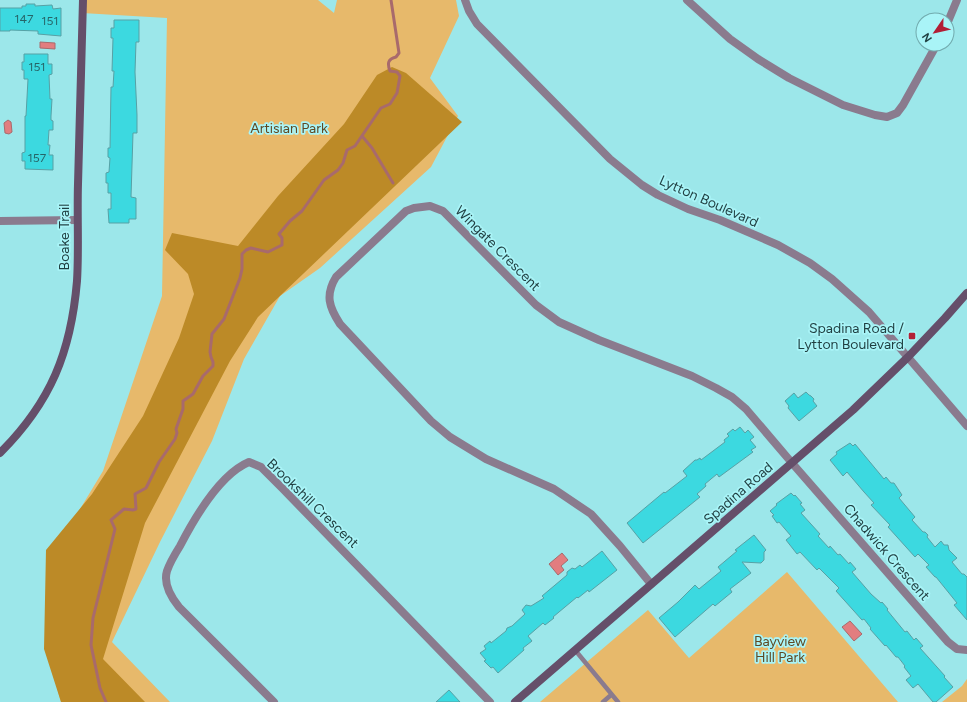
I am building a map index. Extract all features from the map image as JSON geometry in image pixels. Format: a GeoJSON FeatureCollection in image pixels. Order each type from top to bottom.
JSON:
{"type":"FeatureCollection","features":[{"type":"Feature","properties":{"kind":"street","name":"Boake Trail"},"geometry":{"type":"LineString","coordinates":[[0,453],[16,437],[37,410],[48,390],[64,353],[74,315],[77,279],[77,220],[83,0]]}},
{"type":"Feature","properties":{"kind":"street","name":"Lytton Boulevard"},"geometry":{"type":"LineString","coordinates":[[465,0],[469,11],[477,24],[625,172],[642,185],[688,209],[720,220],[778,245],[810,263],[832,279],[869,312],[967,426]]}},
{"type":"Feature","properties":{"kind":"street"},"geometry":{"type":"LineString","coordinates":[[687,0],[730,39],[758,60],[788,78],[843,105],[875,115],[888,117],[897,113],[933,52]]}},
{"type":"Feature","properties":{"kind":"street"},"geometry":{"type":"LineString","coordinates":[[952,12],[957,0]]}},
{"type":"Feature","properties":{"kind":"street","name":"Wingate Crescent"},"geometry":{"type":"LineString","coordinates":[[651,584],[591,514],[554,489],[486,459],[450,437],[431,421],[340,324],[332,311],[329,300],[331,285],[336,277],[406,211],[414,208],[430,206],[443,211],[536,305],[559,322],[599,340],[692,376],[732,397],[746,408],[792,463]]}},
{"type":"Feature","properties":{"kind":"street"},"geometry":{"type":"LineString","coordinates":[[0,221],[77,220]]}},
{"type":"Feature","properties":{"kind":"street","name":"Spadina Road"},"geometry":{"type":"LineString","coordinates":[[515,702],[853,410],[908,357],[967,292]]}},
{"type":"Feature","properties":{"kind":"street","name":"Brookshill Crescent"},"geometry":{"type":"LineString","coordinates":[[274,702],[172,598],[168,589],[167,580],[167,571],[174,556],[204,505],[214,492],[237,469],[249,462],[261,467],[490,702]]}},
{"type":"Feature","properties":{"kind":"street","name":"Chadwick Crescent"},"geometry":{"type":"LineString","coordinates":[[792,463],[948,642],[957,649],[967,650]]}},
{"type":"Feature","properties":{"kind":"lane"},"geometry":{"type":"LineString","coordinates":[[575,650],[618,702]]}},
{"type":"Feature","properties":{"kind":"lane"},"geometry":{"type":"LineString","coordinates":[[603,702],[612,695]]}},
{"type":"Feature","properties":{"kind":"green space","name":"Artisian Park"},"geometry":{"type":"Polygon","coordinates":[[[83,0],[318,0],[334,13],[337,0],[456,0],[459,16],[430,78],[458,116],[431,167],[320,268],[280,296],[244,359],[212,441],[160,542],[112,642],[170,702],[61,702],[46,648],[54,552],[103,471],[162,296],[167,18],[82,13],[83,0]]]}},
{"type":"Feature","properties":{"kind":"green space","name":"Bayview Hill Park"},"geometry":{"type":"Polygon","coordinates":[[[787,572],[898,702],[540,702],[648,610],[689,658],[787,572]]]}},
{"type":"Feature","properties":{"kind":"green space"},"geometry":{"type":"Polygon","coordinates":[[[967,679],[967,702],[942,702],[962,686],[967,679]]]}},
{"type":"Feature","properties":{"kind":"shaded area"},"geometry":{"type":"Polygon","coordinates":[[[40,42],[55,43],[55,49],[40,48],[40,42]]]}},
{"type":"Feature","properties":{"kind":"shaded area"},"geometry":{"type":"Polygon","coordinates":[[[392,67],[406,73],[462,122],[258,317],[230,361],[145,523],[103,659],[145,702],[61,702],[44,649],[46,550],[92,494],[143,416],[179,338],[194,294],[188,274],[165,250],[172,233],[238,246],[278,196],[344,124],[377,75],[392,67]]]}},
{"type":"Feature","properties":{"kind":"shaded area"},"geometry":{"type":"Polygon","coordinates":[[[8,120],[11,122],[12,132],[9,134],[5,133],[4,123],[8,120]]]}},
{"type":"Feature","properties":{"kind":"shaded area"},"geometry":{"type":"Polygon","coordinates":[[[562,553],[568,560],[561,566],[564,570],[558,575],[549,564],[562,553]]]}},
{"type":"Feature","properties":{"kind":"shaded area"},"geometry":{"type":"Polygon","coordinates":[[[850,621],[862,634],[854,641],[842,627],[850,621]]]}},
{"type":"Feature","properties":{"kind":"building"},"geometry":{"type":"Polygon","coordinates":[[[26,4],[35,4],[35,6],[52,5],[53,9],[61,8],[61,36],[38,34],[38,31],[0,31],[0,8],[22,8],[22,6],[26,6],[26,4]]]}},
{"type":"Feature","properties":{"kind":"building"},"geometry":{"type":"Polygon","coordinates":[[[114,20],[139,20],[139,42],[136,42],[135,72],[137,133],[133,133],[131,197],[136,198],[136,219],[129,219],[129,223],[109,223],[108,209],[111,209],[111,193],[108,193],[108,183],[106,183],[106,173],[109,172],[110,158],[108,157],[108,148],[110,148],[111,87],[113,87],[114,71],[112,71],[113,38],[111,38],[111,28],[114,28],[114,20]]]}},
{"type":"Feature","properties":{"kind":"building"},"geometry":{"type":"Polygon","coordinates":[[[24,54],[48,54],[48,64],[52,64],[52,74],[49,75],[50,99],[52,99],[51,120],[53,121],[53,130],[49,130],[48,145],[50,145],[49,155],[53,155],[53,170],[25,169],[25,161],[22,161],[22,153],[25,152],[25,116],[28,79],[24,79],[24,70],[22,70],[24,54]]]}},
{"type":"Feature","properties":{"kind":"building"},"geometry":{"type":"Polygon","coordinates":[[[806,392],[814,399],[813,401],[817,406],[799,421],[788,408],[789,406],[785,401],[794,393],[798,398],[806,392]]]}},
{"type":"Feature","properties":{"kind":"building"},"geometry":{"type":"Polygon","coordinates":[[[740,427],[745,433],[748,430],[754,437],[750,440],[756,447],[751,450],[753,452],[719,477],[717,474],[705,484],[706,486],[697,494],[700,497],[643,543],[627,523],[664,492],[665,493],[687,476],[683,471],[695,460],[700,458],[701,460],[725,442],[724,440],[729,436],[727,434],[733,429],[735,431],[740,427]]]}},
{"type":"Feature","properties":{"kind":"building"},"geometry":{"type":"Polygon","coordinates":[[[850,443],[853,446],[855,444],[884,479],[886,477],[891,483],[894,483],[902,495],[899,498],[915,517],[912,520],[923,532],[928,535],[927,537],[935,547],[941,541],[944,545],[948,545],[949,550],[957,558],[952,562],[962,574],[967,577],[967,620],[954,605],[957,603],[926,567],[929,565],[918,554],[915,557],[888,527],[890,525],[871,505],[874,503],[847,472],[843,476],[830,460],[837,454],[836,452],[850,443]]]}},
{"type":"Feature","properties":{"kind":"building"},"geometry":{"type":"Polygon","coordinates":[[[791,493],[794,496],[795,495],[802,503],[800,504],[805,510],[801,513],[820,534],[818,536],[829,548],[830,546],[849,564],[850,562],[856,569],[852,572],[871,594],[881,603],[882,602],[905,632],[907,631],[914,640],[916,638],[923,646],[920,648],[953,687],[936,702],[933,702],[918,684],[913,688],[906,680],[911,676],[904,667],[905,666],[870,629],[871,628],[864,619],[862,620],[836,591],[839,588],[819,568],[817,570],[800,552],[797,554],[786,540],[791,536],[779,522],[777,523],[772,516],[774,515],[770,511],[777,505],[776,504],[791,493]]]}},
{"type":"Feature","properties":{"kind":"building"},"geometry":{"type":"Polygon","coordinates":[[[754,535],[766,550],[764,552],[764,560],[761,563],[742,562],[751,573],[730,589],[732,592],[715,606],[713,604],[675,637],[659,618],[695,585],[699,589],[721,571],[718,567],[737,551],[735,550],[754,535]]]}},
{"type":"Feature","properties":{"kind":"building"},"geometry":{"type":"Polygon","coordinates":[[[602,551],[617,570],[589,592],[588,590],[578,598],[577,597],[545,625],[543,623],[528,636],[532,641],[523,648],[524,650],[498,673],[493,667],[491,668],[484,661],[486,660],[480,653],[486,649],[484,646],[490,641],[491,643],[525,614],[522,610],[526,605],[531,606],[544,598],[542,596],[567,575],[567,572],[580,565],[582,567],[602,551]]]}},
{"type":"Feature","properties":{"kind":"building"},"geometry":{"type":"Polygon","coordinates":[[[449,690],[460,702],[436,702],[449,690]]]}},
{"type":"Feature","properties":{"kind":"waterway"},"geometry":{"type":"LineString","coordinates":[[106,702],[100,688],[91,645],[93,618],[115,529],[111,520],[124,509],[136,509],[135,494],[146,488],[159,462],[175,439],[177,433],[176,429],[183,409],[183,401],[193,394],[203,376],[213,366],[210,352],[212,334],[224,319],[240,278],[242,269],[242,254],[251,248],[268,252],[282,245],[282,238],[279,234],[290,221],[302,211],[324,180],[338,170],[343,163],[347,150],[355,146],[381,108],[390,104],[397,93],[400,76],[397,72],[390,71],[389,66],[390,60],[396,57],[399,53],[391,0]]}},
{"type":"Feature","properties":{"kind":"waterway"},"geometry":{"type":"LineString","coordinates":[[362,136],[372,148],[393,183]]}},
{"type":"Feature","properties":{"kind":"place","name":"Spadina Road / Lytton Boulevard"},"geometry":{"type":"Point","coordinates":[912,336]}}]}
